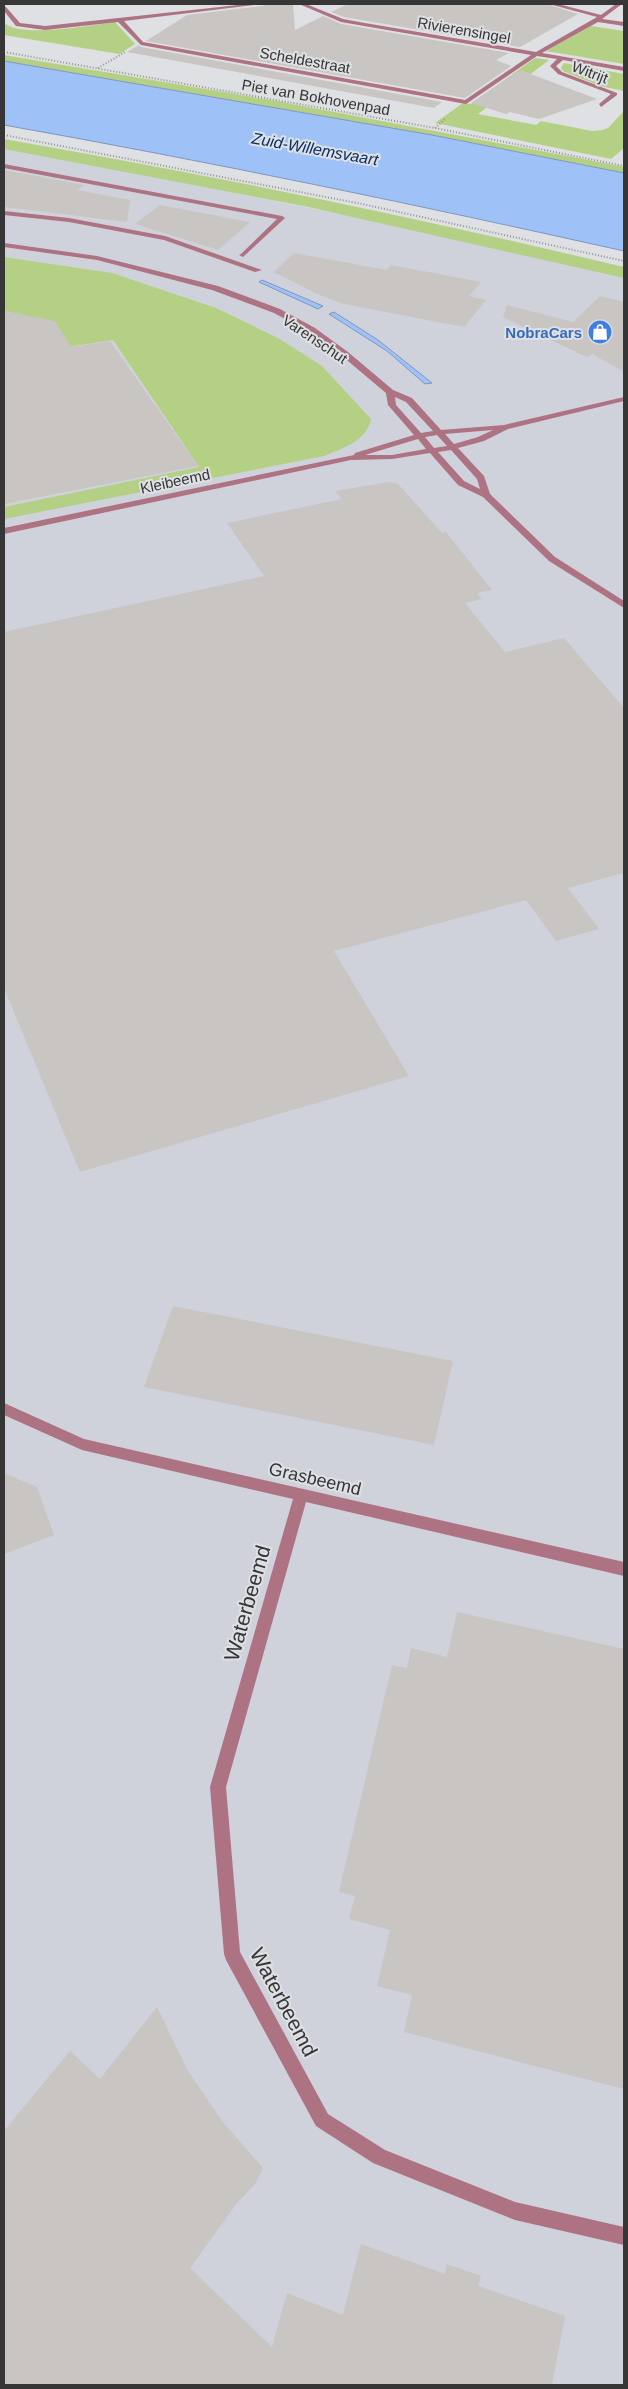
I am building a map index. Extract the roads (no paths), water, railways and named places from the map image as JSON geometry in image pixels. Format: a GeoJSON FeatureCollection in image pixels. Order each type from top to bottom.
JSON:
{"type":"FeatureCollection","features":[{"type":"Feature","properties":{"kind":"street"},"geometry":{"type":"LineString","coordinates":[[4,8],[6,15],[18,25],[45,28],[260,4]]}},
{"type":"Feature","properties":{"kind":"street","name":"Rivierensingel"},"geometry":{"type":"LineString","coordinates":[[302,4],[349,22],[624,70]]}},
{"type":"Feature","properties":{"kind":"street"},"geometry":{"type":"LineString","coordinates":[[552,4],[624,24]]}},
{"type":"Feature","properties":{"kind":"street","name":"Scheldestraat"},"geometry":{"type":"LineString","coordinates":[[132,33],[141,42],[466,102],[535,55],[620,4]]}},
{"type":"Feature","properties":{"kind":"street"},"geometry":{"type":"LineString","coordinates":[[119,19],[132,33],[141,35]]}},
{"type":"Feature","properties":{"kind":"street","name":"Witrijt"},"geometry":{"type":"LineString","coordinates":[[561,59],[553,66],[560,73],[614,94],[601,105]]}},
{"type":"Feature","properties":{"kind":"street"},"geometry":{"type":"LineString","coordinates":[[467,94],[477,95]]}},
{"type":"Feature","properties":{"kind":"street"},"geometry":{"type":"LineString","coordinates":[[4,166],[282,218],[243,255]]}},
{"type":"Feature","properties":{"kind":"street"},"geometry":{"type":"LineString","coordinates":[[4,213],[69,220],[165,238],[258,270]]}},
{"type":"Feature","properties":{"kind":"street","name":"Varenschut"},"geometry":{"type":"LineString","coordinates":[[6,245],[106,260],[215,288],[277,311],[312,330],[345,354],[390,392],[409,400],[482,478],[486,495]]}},
{"type":"Feature","properties":{"kind":"street","name":"Varenschut"},"geometry":{"type":"LineString","coordinates":[[390,392],[392,405],[461,483],[486,495],[552,559],[624,606]]}},
{"type":"Feature","properties":{"kind":"street"},"geometry":{"type":"LineString","coordinates":[[441,434],[469,427],[504,427],[624,399]]}},
{"type":"Feature","properties":{"kind":"street"},"geometry":{"type":"LineString","coordinates":[[453,446],[481,439],[504,427]]}},
{"type":"Feature","properties":{"kind":"street","name":"Kleibeemd"},"geometry":{"type":"LineString","coordinates":[[351,458],[382,445],[441,434]]}},
{"type":"Feature","properties":{"kind":"street","name":"Kleibeemd"},"geometry":{"type":"LineString","coordinates":[[4,531],[351,458],[392,457],[453,446]]}},
{"type":"Feature","properties":{"kind":"street","name":"Grasbeemd"},"geometry":{"type":"LineString","coordinates":[[4,1410],[82,1444],[624,1569]]}},
{"type":"Feature","properties":{"kind":"street","name":"Waterbeemd"},"geometry":{"type":"LineString","coordinates":[[301,1495],[218,1787],[232,1954],[322,2120],[379,2157],[515,2211],[624,2236]]}},
{"type":"Feature","properties":{"kind":"water","name":"Zuid-Willemsvaart"},"geometry":{"type":"Polygon","coordinates":[[[4,61],[432,135],[624,173],[624,251],[315,185],[4,125],[4,61]]]}},
{"type":"Feature","properties":{"kind":"water"},"geometry":{"type":"Polygon","coordinates":[[[262,280],[323,306],[318,309],[259,282],[262,280]]]}},
{"type":"Feature","properties":{"kind":"water"},"geometry":{"type":"Polygon","coordinates":[[[334,312],[378,340],[432,383],[425,384],[387,351],[329,314],[334,312]]]}},
{"type":"Feature","properties":{"kind":"place","name":"NobraCars"},"geometry":{"type":"Point","coordinates":[600,332]}}]}
